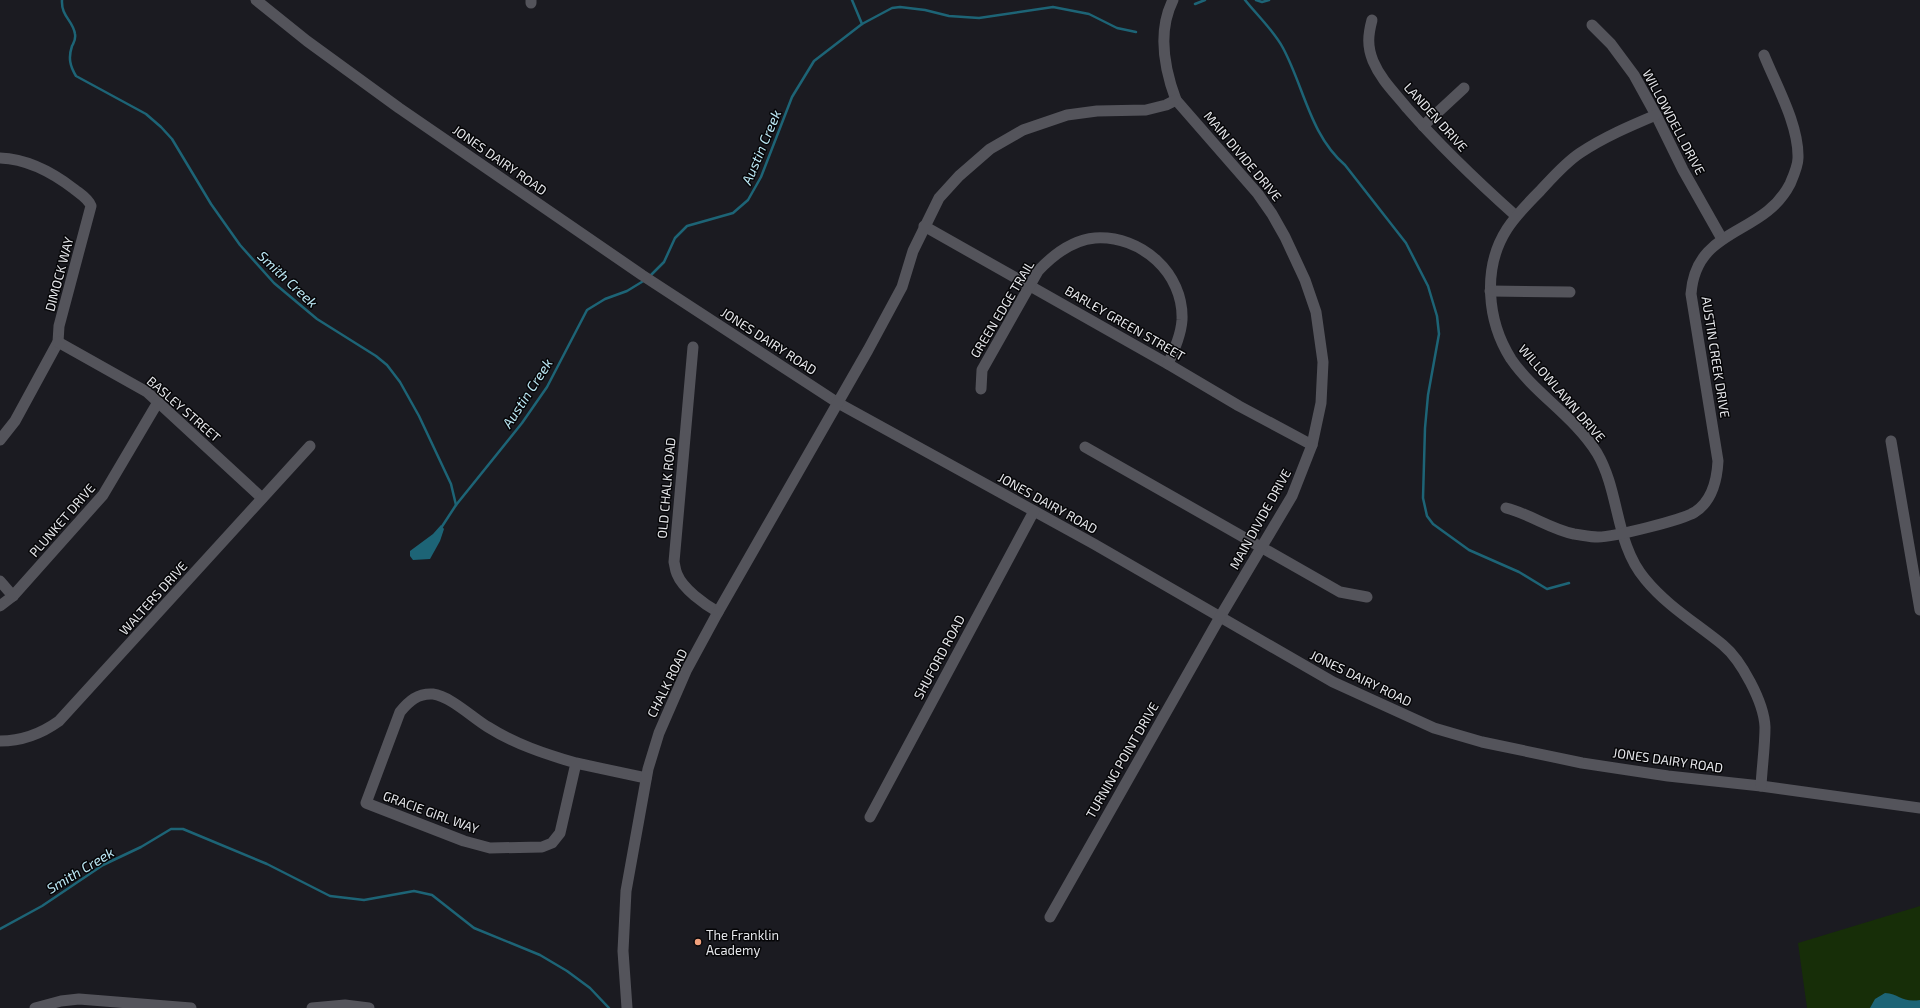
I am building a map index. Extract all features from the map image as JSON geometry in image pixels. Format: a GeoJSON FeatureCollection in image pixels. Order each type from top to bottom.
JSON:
{"type":"FeatureCollection","features":[{"type":"Feature","properties":{"kind":"street","name":"JONES DAIRY ROAD"},"geometry":{"type":"LineString","coordinates":[[256,0],[307,41],[399,108],[647,278],[838,403],[1034,511],[1333,682],[1434,728],[1482,742],[1582,763],[1669,776],[1761,786],[1920,808]]}},
{"type":"Feature","properties":{"kind":"street","name":"MAIN DIVIDE DRIVE"},"geometry":{"type":"LineString","coordinates":[[1173,0],[1165,22],[1163,47],[1164,63],[1176,100],[1225,154],[1269,209],[1285,237],[1305,280],[1316,312],[1323,362],[1321,403],[1312,445],[1292,496],[1220,617]]}},
{"type":"Feature","properties":{"kind":"street","name":"LANDEN DRIVE"},"geometry":{"type":"LineString","coordinates":[[1372,20],[1367,39],[1372,60],[1380,77],[1423,126],[1468,173],[1516,216]]}},
{"type":"Feature","properties":{"kind":"street","name":"WILLOWDELL DRIVE"},"geometry":{"type":"LineString","coordinates":[[1592,25],[1611,44],[1634,75],[1656,114],[1683,170],[1722,239]]}},
{"type":"Feature","properties":{"kind":"street","name":"AUSTIN CREEK DRIVE"},"geometry":{"type":"LineString","coordinates":[[1506,508],[1526,514],[1558,530],[1574,534],[1599,537],[1623,534],[1682,518],[1696,511],[1714,488],[1718,461],[1691,294],[1692,279],[1698,263],[1707,251],[1722,239],[1768,212],[1784,196],[1793,178],[1798,159],[1796,135],[1764,55]]}},
{"type":"Feature","properties":{"kind":"street"},"geometry":{"type":"LineString","coordinates":[[1423,126],[1464,88]]}},
{"type":"Feature","properties":{"kind":"street","name":"CHALK ROAD"},"geometry":{"type":"LineString","coordinates":[[627,1008],[623,951],[626,891],[646,778],[659,733],[669,708],[718,612],[838,403],[902,287],[913,251],[924,226],[940,198],[959,176],[990,149],[1023,130],[1067,115],[1097,111],[1146,110],[1166,105],[1176,100]]}},
{"type":"Feature","properties":{"kind":"street","name":"WILLOWLAWN DRIVE"},"geometry":{"type":"LineString","coordinates":[[1656,114],[1614,133],[1578,154],[1564,166],[1516,216],[1506,230],[1496,254],[1490,291],[1492,310],[1497,328],[1512,360],[1523,374],[1576,426],[1597,454],[1615,499],[1623,534],[1633,563],[1663,599],[1725,647],[1740,665],[1756,694],[1765,725],[1761,786]]}},
{"type":"Feature","properties":{"kind":"street","name":"DIMOCK WAY"},"geometry":{"type":"LineString","coordinates":[[0,158],[16,160],[51,173],[90,202],[90,211],[59,326],[58,342],[14,421],[0,440]]}},
{"type":"Feature","properties":{"kind":"street","name":"BARLEY GREEN STREET"},"geometry":{"type":"LineString","coordinates":[[924,226],[1240,406],[1312,445]]}},
{"type":"Feature","properties":{"kind":"street","name":"GREEN EDGE TRAIL"},"geometry":{"type":"LineString","coordinates":[[981,389],[982,370],[1038,271],[1048,260],[1062,250],[1094,238],[1126,242],[1143,249],[1169,274],[1176,286],[1182,320],[1179,336],[1168,364]]}},
{"type":"Feature","properties":{"kind":"street"},"geometry":{"type":"LineString","coordinates":[[1490,291],[1570,292]]}},
{"type":"Feature","properties":{"kind":"street","name":"BASLEY STREET"},"geometry":{"type":"LineString","coordinates":[[58,342],[147,392],[262,498]]}},
{"type":"Feature","properties":{"kind":"street","name":"OLD CHALK ROAD"},"geometry":{"type":"LineString","coordinates":[[693,348],[674,562],[677,574],[686,586],[718,612]]}},
{"type":"Feature","properties":{"kind":"street","name":"PLUNKET DRIVE"},"geometry":{"type":"LineString","coordinates":[[0,606],[12,596],[103,496],[158,402]]}},
{"type":"Feature","properties":{"kind":"street"},"geometry":{"type":"LineString","coordinates":[[1891,441],[1920,610]]}},
{"type":"Feature","properties":{"kind":"street","name":"WALTERS DRIVE"},"geometry":{"type":"LineString","coordinates":[[0,742],[33,737],[59,721],[310,446]]}},
{"type":"Feature","properties":{"kind":"street"},"geometry":{"type":"LineString","coordinates":[[1085,447],[1340,592],[1367,597]]}},
{"type":"Feature","properties":{"kind":"street","name":"SHUFORD ROAD"},"geometry":{"type":"LineString","coordinates":[[870,817],[1034,511]]}},
{"type":"Feature","properties":{"kind":"street"},"geometry":{"type":"LineString","coordinates":[[0,580],[12,596]]}},
{"type":"Feature","properties":{"kind":"street","name":"TURNING POINT DRIVE"},"geometry":{"type":"LineString","coordinates":[[1050,917],[1220,617]]}},
{"type":"Feature","properties":{"kind":"street","name":"GRACIE GIRL WAY"},"geometry":{"type":"LineString","coordinates":[[576,763],[560,833],[552,843],[542,848],[490,848],[464,841],[366,802],[400,712],[410,700],[423,694],[434,694],[444,698],[488,727],[515,742],[576,763],[646,778]]}},
{"type":"Feature","properties":{"kind":"street"},"geometry":{"type":"LineString","coordinates":[[35,1008],[61,1001],[79,999],[191,1008]]}},
{"type":"Feature","properties":{"kind":"street"},"geometry":{"type":"LineString","coordinates":[[312,1008],[345,1005],[369,1008]]}},
{"type":"Feature","properties":{"kind":"green space"},"geometry":{"type":"Polygon","coordinates":[[[1920,906],[1920,1008],[1807,1008],[1798,943],[1920,906]]]}},
{"type":"Feature","properties":{"kind":"water"},"geometry":{"type":"Polygon","coordinates":[[[441,525],[444,529],[440,541],[430,559],[413,560],[410,556],[410,551],[433,534],[441,525]]]}},
{"type":"Feature","properties":{"kind":"water"},"geometry":{"type":"Polygon","coordinates":[[[1885,993],[1914,1001],[1920,1000],[1920,1008],[1870,1008],[1875,999],[1885,993]]]}},
{"type":"Feature","properties":{"kind":"waterway","name":"Smith Creek"},"geometry":{"type":"LineString","coordinates":[[62,0],[63,11],[72,25],[75,34],[70,58],[72,69],[76,76],[146,114],[161,127],[172,139],[211,204],[240,245],[274,283],[317,319],[376,356],[387,365],[400,382],[419,416],[451,484],[456,505]]}},
{"type":"Feature","properties":{"kind":"waterway"},"geometry":{"type":"LineString","coordinates":[[852,0],[862,24]]}},
{"type":"Feature","properties":{"kind":"waterway","name":"Austin Creek"},"geometry":{"type":"LineString","coordinates":[[1195,4],[1205,0]]}},
{"type":"Feature","properties":{"kind":"waterway"},"geometry":{"type":"LineString","coordinates":[[1245,0],[1270,29],[1283,48],[1309,110],[1324,140],[1406,243],[1428,286],[1437,316],[1439,334],[1428,395],[1425,428],[1423,498],[1427,516],[1433,524],[1469,550],[1519,572],[1547,589],[1569,583]]}},
{"type":"Feature","properties":{"kind":"waterway","name":"Austin Creek"},"geometry":{"type":"LineString","coordinates":[[1256,0],[1262,2],[1269,0]]}},
{"type":"Feature","properties":{"kind":"waterway","name":"Austin Creek"},"geometry":{"type":"LineString","coordinates":[[649,277],[664,262],[675,238],[687,226],[733,213],[748,200],[761,177],[792,97],[814,61],[862,24],[892,8],[900,7],[925,10],[949,16],[979,18],[1053,7],[1089,14],[1117,28],[1136,32]]}},
{"type":"Feature","properties":{"kind":"waterway","name":"Austin Creek"},"geometry":{"type":"LineString","coordinates":[[441,528],[456,505],[522,423],[547,387],[587,310],[605,299],[627,291],[645,280]]}},
{"type":"Feature","properties":{"kind":"waterway"},"geometry":{"type":"LineString","coordinates":[[0,929],[42,906],[103,865],[141,847],[171,829],[183,829],[267,864],[330,896],[364,900],[414,891],[432,895],[474,928],[540,955],[567,971],[590,988],[609,1008]]}},
{"type":"Feature","properties":{"kind":"place","name":"The Franklin Academy"},"geometry":{"type":"Point","coordinates":[698,942]}}]}
